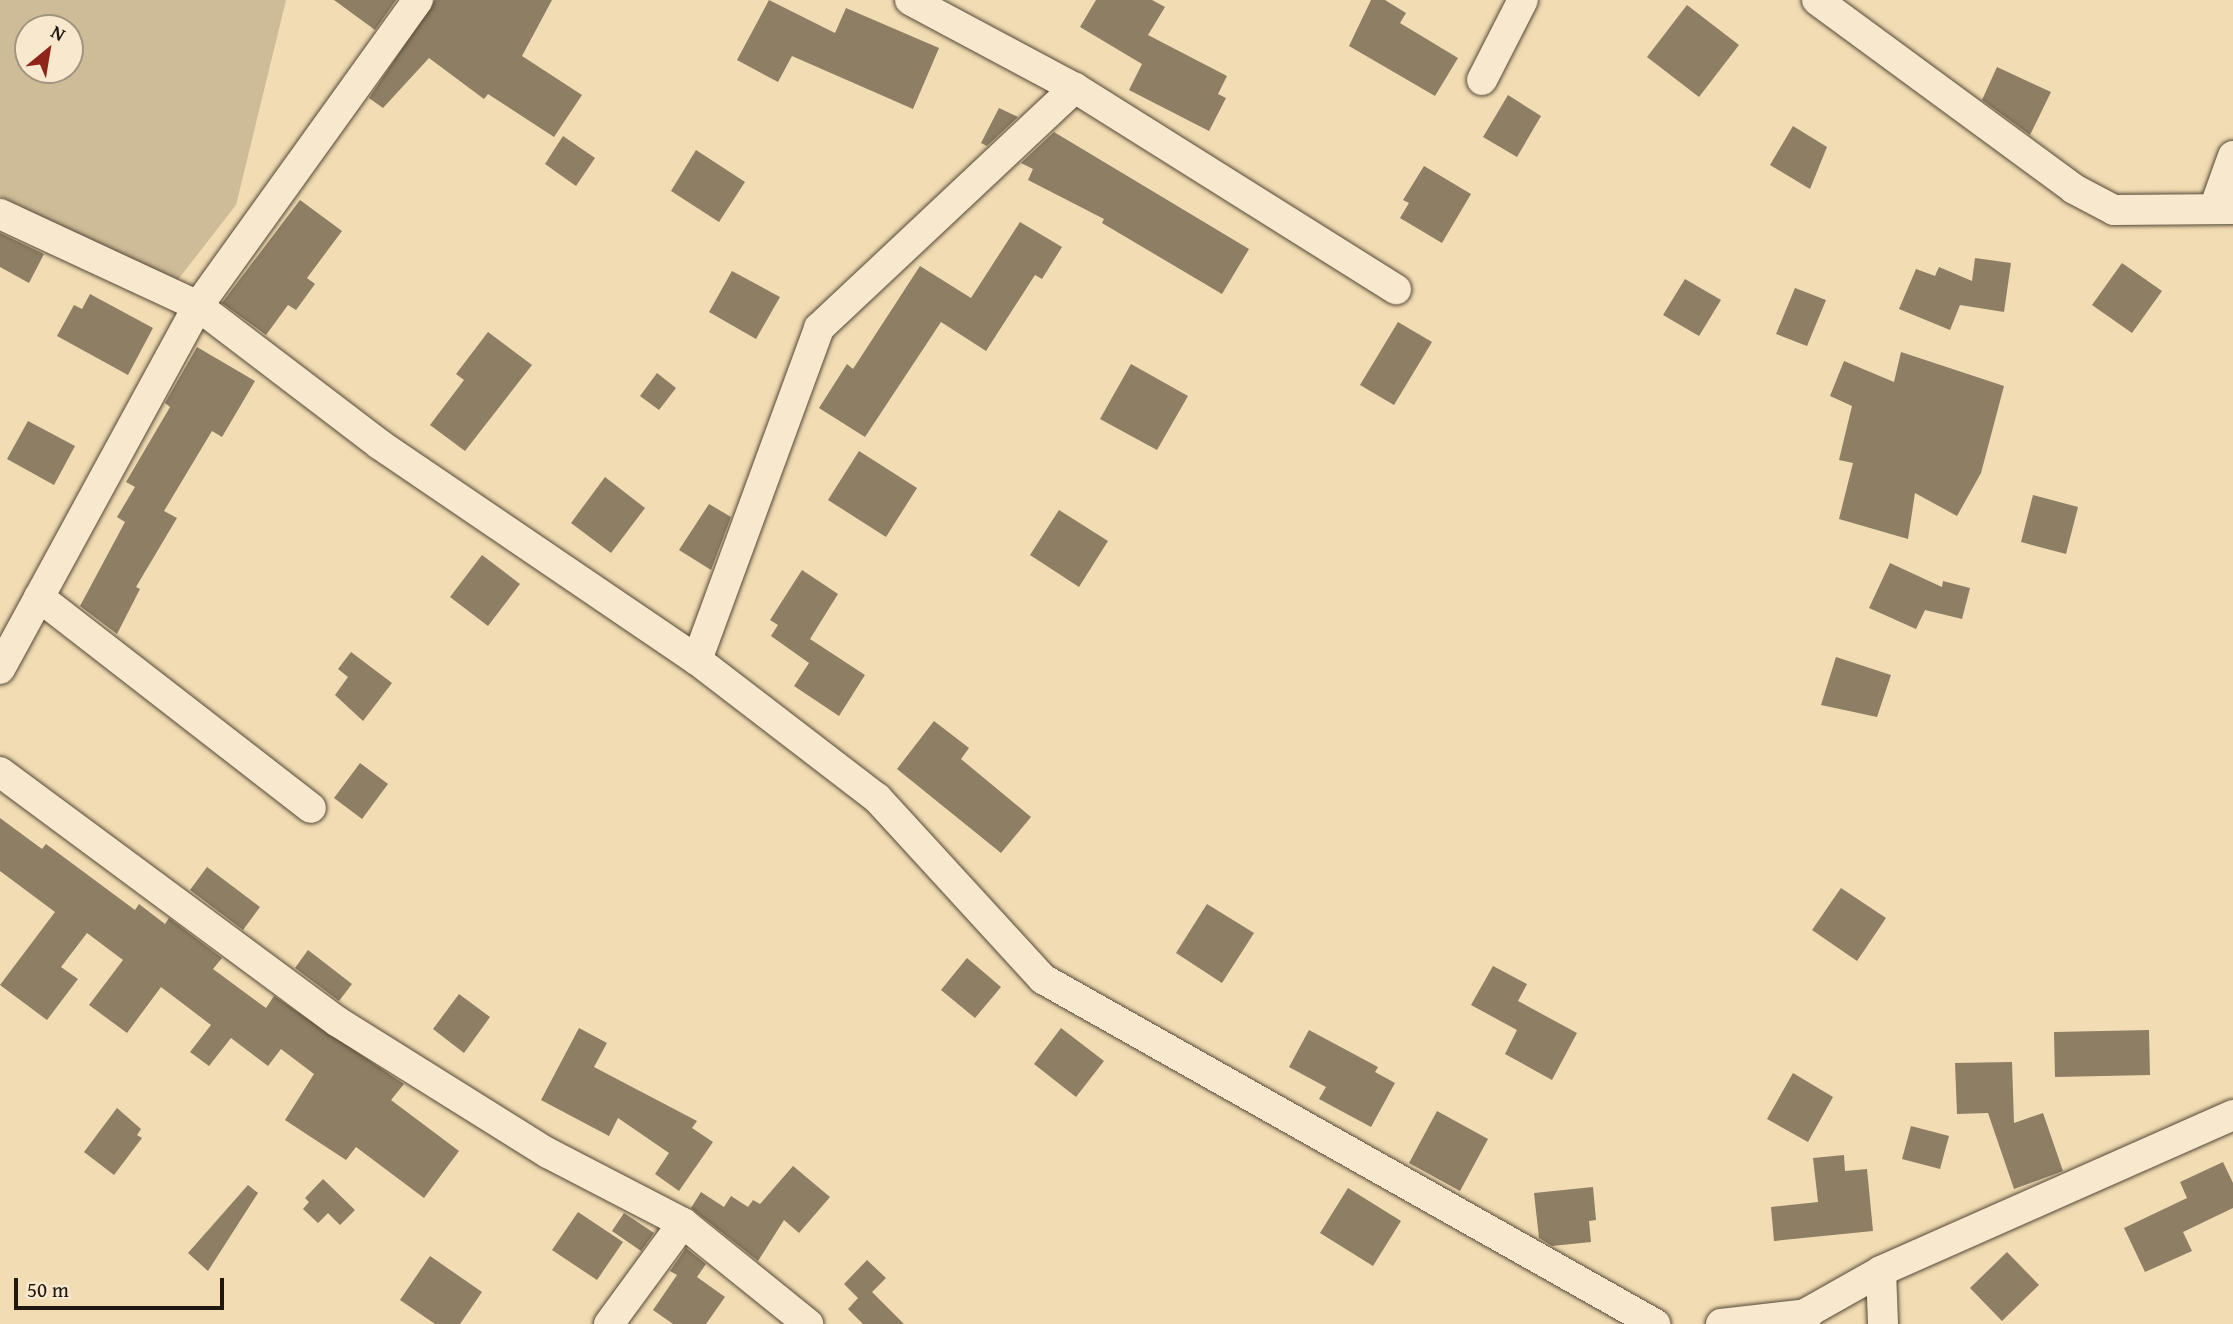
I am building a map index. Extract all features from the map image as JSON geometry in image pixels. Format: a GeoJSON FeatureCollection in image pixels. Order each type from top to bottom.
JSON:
{"type":"FeatureCollection","features":[{"type":"Feature","properties":{"kind":"street"},"geometry":{"type":"LineString","coordinates":[[0,669],[198,306],[418,0]]}},
{"type":"Feature","properties":{"kind":"street"},"geometry":{"type":"LineString","coordinates":[[910,0],[1075,88],[1396,289]]}},
{"type":"Feature","properties":{"kind":"street"},"geometry":{"type":"LineString","coordinates":[[1482,80],[1523,0]]}},
{"type":"Feature","properties":{"kind":"street"},"geometry":{"type":"LineString","coordinates":[[1817,0],[2074,189],[2114,211],[2224,208],[2233,156]]}},
{"type":"Feature","properties":{"kind":"street"},"geometry":{"type":"LineString","coordinates":[[697,660],[820,328],[1075,88]]}},
{"type":"Feature","properties":{"kind":"street"},"geometry":{"type":"LineString","coordinates":[[0,214],[198,306],[379,444],[697,660],[877,798],[1043,979],[1655,1324]]}},
{"type":"Feature","properties":{"kind":"street"},"geometry":{"type":"LineString","coordinates":[[39,597],[311,808]]}},
{"type":"Feature","properties":{"kind":"street"},"geometry":{"type":"LineString","coordinates":[[0,772],[338,1022],[548,1153],[683,1223],[808,1324]]}},
{"type":"Feature","properties":{"kind":"street"},"geometry":{"type":"LineString","coordinates":[[1721,1324],[1799,1319],[1881,1271],[2233,1115]]}},
{"type":"Feature","properties":{"kind":"street"},"geometry":{"type":"LineString","coordinates":[[609,1324],[683,1223]]}},
{"type":"Feature","properties":{"kind":"street"},"geometry":{"type":"LineString","coordinates":[[1881,1271],[1883,1324]]}},
{"type":"Feature","properties":{"kind":"shaded area"},"geometry":{"type":"Polygon","coordinates":[[[0,0],[286,0],[236,205],[176,282],[0,196],[0,0]]]}},
{"type":"Feature","properties":{"kind":"building"},"geometry":{"type":"Polygon","coordinates":[[[334,0],[396,0],[375,30],[334,0]]]}},
{"type":"Feature","properties":{"kind":"building"},"geometry":{"type":"Polygon","coordinates":[[[435,0],[552,0],[522,56],[582,95],[554,137],[488,94],[484,99],[429,58],[383,108],[369,98],[435,0]]]}},
{"type":"Feature","properties":{"kind":"building"},"geometry":{"type":"Polygon","coordinates":[[[769,0],[835,33],[846,8],[939,48],[913,109],[792,56],[778,82],[737,60],[769,0]]]}},
{"type":"Feature","properties":{"kind":"building"},"geometry":{"type":"Polygon","coordinates":[[[1096,0],[1152,0],[1165,7],[1148,35],[1227,76],[1218,94],[1226,98],[1209,131],[1129,90],[1142,64],[1080,27],[1096,0]]]}},
{"type":"Feature","properties":{"kind":"building"},"geometry":{"type":"Polygon","coordinates":[[[1371,0],[1385,0],[1406,13],[1400,23],[1458,58],[1435,96],[1349,46],[1371,0]]]}},
{"type":"Feature","properties":{"kind":"building"},"geometry":{"type":"Polygon","coordinates":[[[1687,5],[1739,45],[1699,97],[1647,57],[1687,5]]]}},
{"type":"Feature","properties":{"kind":"building"},"geometry":{"type":"Polygon","coordinates":[[[1997,67],[2051,92],[2030,135],[1982,100],[1997,67]]]}},
{"type":"Feature","properties":{"kind":"building"},"geometry":{"type":"Polygon","coordinates":[[[1508,95],[1541,116],[1517,157],[1483,137],[1508,95]]]}},
{"type":"Feature","properties":{"kind":"building"},"geometry":{"type":"Polygon","coordinates":[[[999,108],[1018,117],[987,146],[981,143],[999,108]]]}},
{"type":"Feature","properties":{"kind":"building"},"geometry":{"type":"Polygon","coordinates":[[[1793,126],[1827,147],[1810,189],[1770,165],[1793,126]]]}},
{"type":"Feature","properties":{"kind":"building"},"geometry":{"type":"Polygon","coordinates":[[[1054,132],[1249,249],[1222,294],[1102,223],[1104,219],[1028,180],[1033,169],[1021,163],[1054,132]]]}},
{"type":"Feature","properties":{"kind":"building"},"geometry":{"type":"Polygon","coordinates":[[[563,136],[595,158],[576,186],[545,164],[563,136]]]}},
{"type":"Feature","properties":{"kind":"building"},"geometry":{"type":"Polygon","coordinates":[[[696,150],[745,182],[719,222],[671,191],[696,150]]]}},
{"type":"Feature","properties":{"kind":"building"},"geometry":{"type":"Polygon","coordinates":[[[1424,166],[1471,194],[1442,243],[1400,218],[1409,203],[1403,200],[1424,166]]]}},
{"type":"Feature","properties":{"kind":"building"},"geometry":{"type":"Polygon","coordinates":[[[300,200],[342,231],[307,278],[315,284],[296,310],[288,305],[266,335],[222,303],[300,200]]]}},
{"type":"Feature","properties":{"kind":"building"},"geometry":{"type":"Polygon","coordinates":[[[1020,222],[1062,247],[1042,279],[1035,275],[986,351],[941,322],[865,437],[819,408],[847,364],[853,369],[920,266],[971,298],[1020,222]]]}},
{"type":"Feature","properties":{"kind":"building"},"geometry":{"type":"Polygon","coordinates":[[[0,233],[44,254],[29,283],[0,267],[0,233]]]}},
{"type":"Feature","properties":{"kind":"building"},"geometry":{"type":"Polygon","coordinates":[[[1975,258],[2011,263],[2004,312],[1960,305],[1950,330],[1899,309],[1916,269],[1935,276],[1939,267],[1972,281],[1975,258]]]}},
{"type":"Feature","properties":{"kind":"building"},"geometry":{"type":"Polygon","coordinates":[[[2122,263],[2162,291],[2132,333],[2092,305],[2122,263]]]}},
{"type":"Feature","properties":{"kind":"building"},"geometry":{"type":"Polygon","coordinates":[[[732,271],[780,297],[756,339],[709,312],[732,271]]]}},
{"type":"Feature","properties":{"kind":"building"},"geometry":{"type":"Polygon","coordinates":[[[1685,279],[1721,300],[1699,336],[1663,315],[1685,279]]]}},
{"type":"Feature","properties":{"kind":"building"},"geometry":{"type":"Polygon","coordinates":[[[1795,288],[1826,300],[1807,346],[1776,334],[1795,288]]]}},
{"type":"Feature","properties":{"kind":"building"},"geometry":{"type":"Polygon","coordinates":[[[90,294],[153,328],[128,375],[57,336],[74,305],[82,309],[90,294]]]}},
{"type":"Feature","properties":{"kind":"building"},"geometry":{"type":"Polygon","coordinates":[[[1398,322],[1432,342],[1394,405],[1360,385],[1398,322]]]}},
{"type":"Feature","properties":{"kind":"building"},"geometry":{"type":"Polygon","coordinates":[[[488,332],[532,365],[465,451],[430,425],[464,380],[456,374],[488,332]]]}},
{"type":"Feature","properties":{"kind":"building"},"geometry":{"type":"Polygon","coordinates":[[[197,347],[255,381],[222,437],[212,431],[164,511],[177,518],[136,587],[140,589],[117,634],[80,606],[125,522],[117,517],[135,487],[126,482],[170,407],[165,403],[197,347]]]}},
{"type":"Feature","properties":{"kind":"building"},"geometry":{"type":"Polygon","coordinates":[[[1901,352],[2004,386],[1981,473],[1957,516],[1915,493],[1908,539],[1839,519],[1853,463],[1839,460],[1852,406],[1830,396],[1844,361],[1894,382],[1901,352]]]}},
{"type":"Feature","properties":{"kind":"building"},"geometry":{"type":"Polygon","coordinates":[[[1131,364],[1188,396],[1157,450],[1100,419],[1131,364]]]}},
{"type":"Feature","properties":{"kind":"building"},"geometry":{"type":"Polygon","coordinates":[[[657,373],[676,388],[659,410],[640,396],[657,373]]]}},
{"type":"Feature","properties":{"kind":"building"},"geometry":{"type":"Polygon","coordinates":[[[28,421],[75,446],[54,485],[7,459],[28,421]]]}},
{"type":"Feature","properties":{"kind":"building"},"geometry":{"type":"Polygon","coordinates":[[[859,451],[917,488],[886,537],[828,500],[859,451]]]}},
{"type":"Feature","properties":{"kind":"building"},"geometry":{"type":"Polygon","coordinates":[[[605,477],[645,508],[611,553],[571,523],[605,477]]]}},
{"type":"Feature","properties":{"kind":"building"},"geometry":{"type":"Polygon","coordinates":[[[2033,495],[2078,507],[2066,554],[2021,542],[2033,495]]]}},
{"type":"Feature","properties":{"kind":"building"},"geometry":{"type":"Polygon","coordinates":[[[709,504],[731,517],[711,570],[679,550],[709,504]]]}},
{"type":"Feature","properties":{"kind":"building"},"geometry":{"type":"Polygon","coordinates":[[[1059,510],[1108,541],[1079,587],[1030,555],[1059,510]]]}},
{"type":"Feature","properties":{"kind":"building"},"geometry":{"type":"Polygon","coordinates":[[[482,555],[520,584],[488,626],[450,597],[482,555]]]}},
{"type":"Feature","properties":{"kind":"building"},"geometry":{"type":"Polygon","coordinates":[[[1890,563],[1942,587],[1943,581],[1970,588],[1962,619],[1925,610],[1916,629],[1869,608],[1890,563]]]}},
{"type":"Feature","properties":{"kind":"building"},"geometry":{"type":"Polygon","coordinates":[[[802,570],[838,594],[810,639],[865,675],[839,716],[794,686],[809,663],[771,636],[778,625],[770,620],[802,570]]]}},
{"type":"Feature","properties":{"kind":"building"},"geometry":{"type":"Polygon","coordinates":[[[351,652],[392,683],[363,721],[335,695],[348,677],[338,669],[351,652]]]}},
{"type":"Feature","properties":{"kind":"building"},"geometry":{"type":"Polygon","coordinates":[[[1836,657],[1891,675],[1877,717],[1821,705],[1836,657]]]}},
{"type":"Feature","properties":{"kind":"building"},"geometry":{"type":"Polygon","coordinates":[[[934,721],[969,748],[961,759],[1031,817],[1001,853],[897,769],[934,721]]]}},
{"type":"Feature","properties":{"kind":"building"},"geometry":{"type":"Polygon","coordinates":[[[360,763],[388,784],[362,819],[334,798],[360,763]]]}},
{"type":"Feature","properties":{"kind":"building"},"geometry":{"type":"Polygon","coordinates":[[[0,818],[42,849],[46,844],[135,910],[139,904],[165,924],[169,918],[222,958],[213,969],[266,1008],[274,996],[404,1084],[391,1100],[459,1151],[424,1198],[356,1147],[346,1160],[285,1120],[314,1074],[281,1049],[268,1066],[231,1038],[209,1066],[190,1052],[211,1025],[161,987],[127,1033],[89,1005],[123,960],[87,933],[61,967],[78,979],[47,1020],[0,985],[55,912],[0,871],[0,818]]]}},
{"type":"Feature","properties":{"kind":"building"},"geometry":{"type":"Polygon","coordinates":[[[207,867],[260,907],[243,930],[190,890],[207,867]]]}},
{"type":"Feature","properties":{"kind":"building"},"geometry":{"type":"Polygon","coordinates":[[[1841,888],[1886,918],[1857,961],[1812,930],[1841,888]]]}},
{"type":"Feature","properties":{"kind":"building"},"geometry":{"type":"Polygon","coordinates":[[[1207,904],[1254,933],[1222,983],[1176,953],[1207,904]]]}},
{"type":"Feature","properties":{"kind":"building"},"geometry":{"type":"Polygon","coordinates":[[[308,950],[352,984],[339,1001],[295,968],[308,950]]]}},
{"type":"Feature","properties":{"kind":"building"},"geometry":{"type":"Polygon","coordinates":[[[967,958],[1001,987],[975,1018],[941,990],[967,958]]]}},
{"type":"Feature","properties":{"kind":"building"},"geometry":{"type":"Polygon","coordinates":[[[1493,966],[1527,984],[1518,1001],[1577,1033],[1552,1080],[1505,1054],[1517,1030],[1471,1005],[1493,966]]]}},
{"type":"Feature","properties":{"kind":"building"},"geometry":{"type":"Polygon","coordinates":[[[459,994],[490,1017],[464,1053],[433,1029],[459,994]]]}},
{"type":"Feature","properties":{"kind":"building"},"geometry":{"type":"Polygon","coordinates":[[[579,1028],[607,1043],[594,1067],[697,1121],[692,1128],[713,1142],[679,1191],[655,1174],[669,1153],[618,1118],[609,1136],[541,1100],[579,1028]]]}},
{"type":"Feature","properties":{"kind":"building"},"geometry":{"type":"Polygon","coordinates":[[[1061,1028],[1104,1061],[1076,1097],[1034,1064],[1061,1028]]]}},
{"type":"Feature","properties":{"kind":"building"},"geometry":{"type":"Polygon","coordinates":[[[1309,1030],[1378,1067],[1375,1072],[1395,1083],[1371,1127],[1319,1099],[1326,1087],[1289,1067],[1309,1030]]]}},
{"type":"Feature","properties":{"kind":"building"},"geometry":{"type":"Polygon","coordinates":[[[2149,1030],[2150,1075],[2055,1077],[2054,1032],[2149,1030]]]}},
{"type":"Feature","properties":{"kind":"building"},"geometry":{"type":"Polygon","coordinates":[[[2012,1062],[2014,1123],[2043,1113],[2063,1171],[2014,1189],[1988,1113],[1957,1114],[1955,1063],[2012,1062]]]}},
{"type":"Feature","properties":{"kind":"building"},"geometry":{"type":"Polygon","coordinates":[[[1793,1073],[1833,1097],[1808,1142],[1767,1119],[1793,1073]]]}},
{"type":"Feature","properties":{"kind":"building"},"geometry":{"type":"Polygon","coordinates":[[[117,1108],[141,1129],[137,1135],[142,1138],[114,1175],[84,1152],[117,1108]]]}},
{"type":"Feature","properties":{"kind":"building"},"geometry":{"type":"Polygon","coordinates":[[[1437,1111],[1488,1139],[1460,1191],[1409,1163],[1437,1111]]]}},
{"type":"Feature","properties":{"kind":"building"},"geometry":{"type":"Polygon","coordinates":[[[1911,1126],[1949,1136],[1940,1169],[1902,1159],[1911,1126]]]}},
{"type":"Feature","properties":{"kind":"building"},"geometry":{"type":"Polygon","coordinates":[[[1844,1155],[1845,1171],[1867,1169],[1873,1231],[1774,1241],[1771,1207],[1818,1202],[1813,1158],[1844,1155]]]}},
{"type":"Feature","properties":{"kind":"building"},"geometry":{"type":"Polygon","coordinates":[[[2223,1162],[2233,1183],[2233,1208],[2183,1232],[2192,1251],[2145,1272],[2124,1228],[2187,1198],[2180,1182],[2223,1162]]]}},
{"type":"Feature","properties":{"kind":"building"},"geometry":{"type":"Polygon","coordinates":[[[793,1166],[830,1197],[799,1233],[784,1220],[758,1261],[691,1208],[701,1192],[724,1207],[731,1196],[748,1207],[753,1200],[760,1204],[793,1166]]]}},
{"type":"Feature","properties":{"kind":"building"},"geometry":{"type":"Polygon","coordinates":[[[323,1179],[355,1210],[340,1225],[328,1213],[318,1223],[303,1209],[309,1202],[305,1198],[323,1179]]]}},
{"type":"Feature","properties":{"kind":"building"},"geometry":{"type":"Polygon","coordinates":[[[248,1185],[258,1193],[208,1271],[188,1253],[248,1185]]]}},
{"type":"Feature","properties":{"kind":"building"},"geometry":{"type":"Polygon","coordinates":[[[1593,1187],[1596,1220],[1589,1221],[1591,1242],[1552,1246],[1539,1238],[1534,1193],[1593,1187]]]}},
{"type":"Feature","properties":{"kind":"building"},"geometry":{"type":"Polygon","coordinates":[[[1348,1188],[1401,1221],[1373,1266],[1320,1233],[1348,1188]]]}},
{"type":"Feature","properties":{"kind":"building"},"geometry":{"type":"Polygon","coordinates":[[[578,1212],[623,1242],[597,1280],[552,1250],[578,1212]]]}},
{"type":"Feature","properties":{"kind":"building"},"geometry":{"type":"Polygon","coordinates":[[[624,1213],[654,1233],[641,1251],[612,1231],[624,1213]]]}},
{"type":"Feature","properties":{"kind":"building"},"geometry":{"type":"Polygon","coordinates":[[[686,1248],[706,1264],[697,1277],[725,1297],[706,1324],[673,1324],[653,1310],[677,1275],[670,1271],[686,1248]]]}},
{"type":"Feature","properties":{"kind":"building"},"geometry":{"type":"Polygon","coordinates":[[[2007,1252],[2039,1285],[2002,1321],[1970,1288],[2007,1252]]]}},
{"type":"Feature","properties":{"kind":"building"},"geometry":{"type":"Polygon","coordinates":[[[430,1256],[482,1292],[460,1324],[435,1324],[400,1300],[430,1256]]]}},
{"type":"Feature","properties":{"kind":"building"},"geometry":{"type":"Polygon","coordinates":[[[867,1260],[886,1278],[872,1292],[904,1324],[863,1324],[848,1309],[858,1298],[844,1284],[867,1260]]]}}]}
